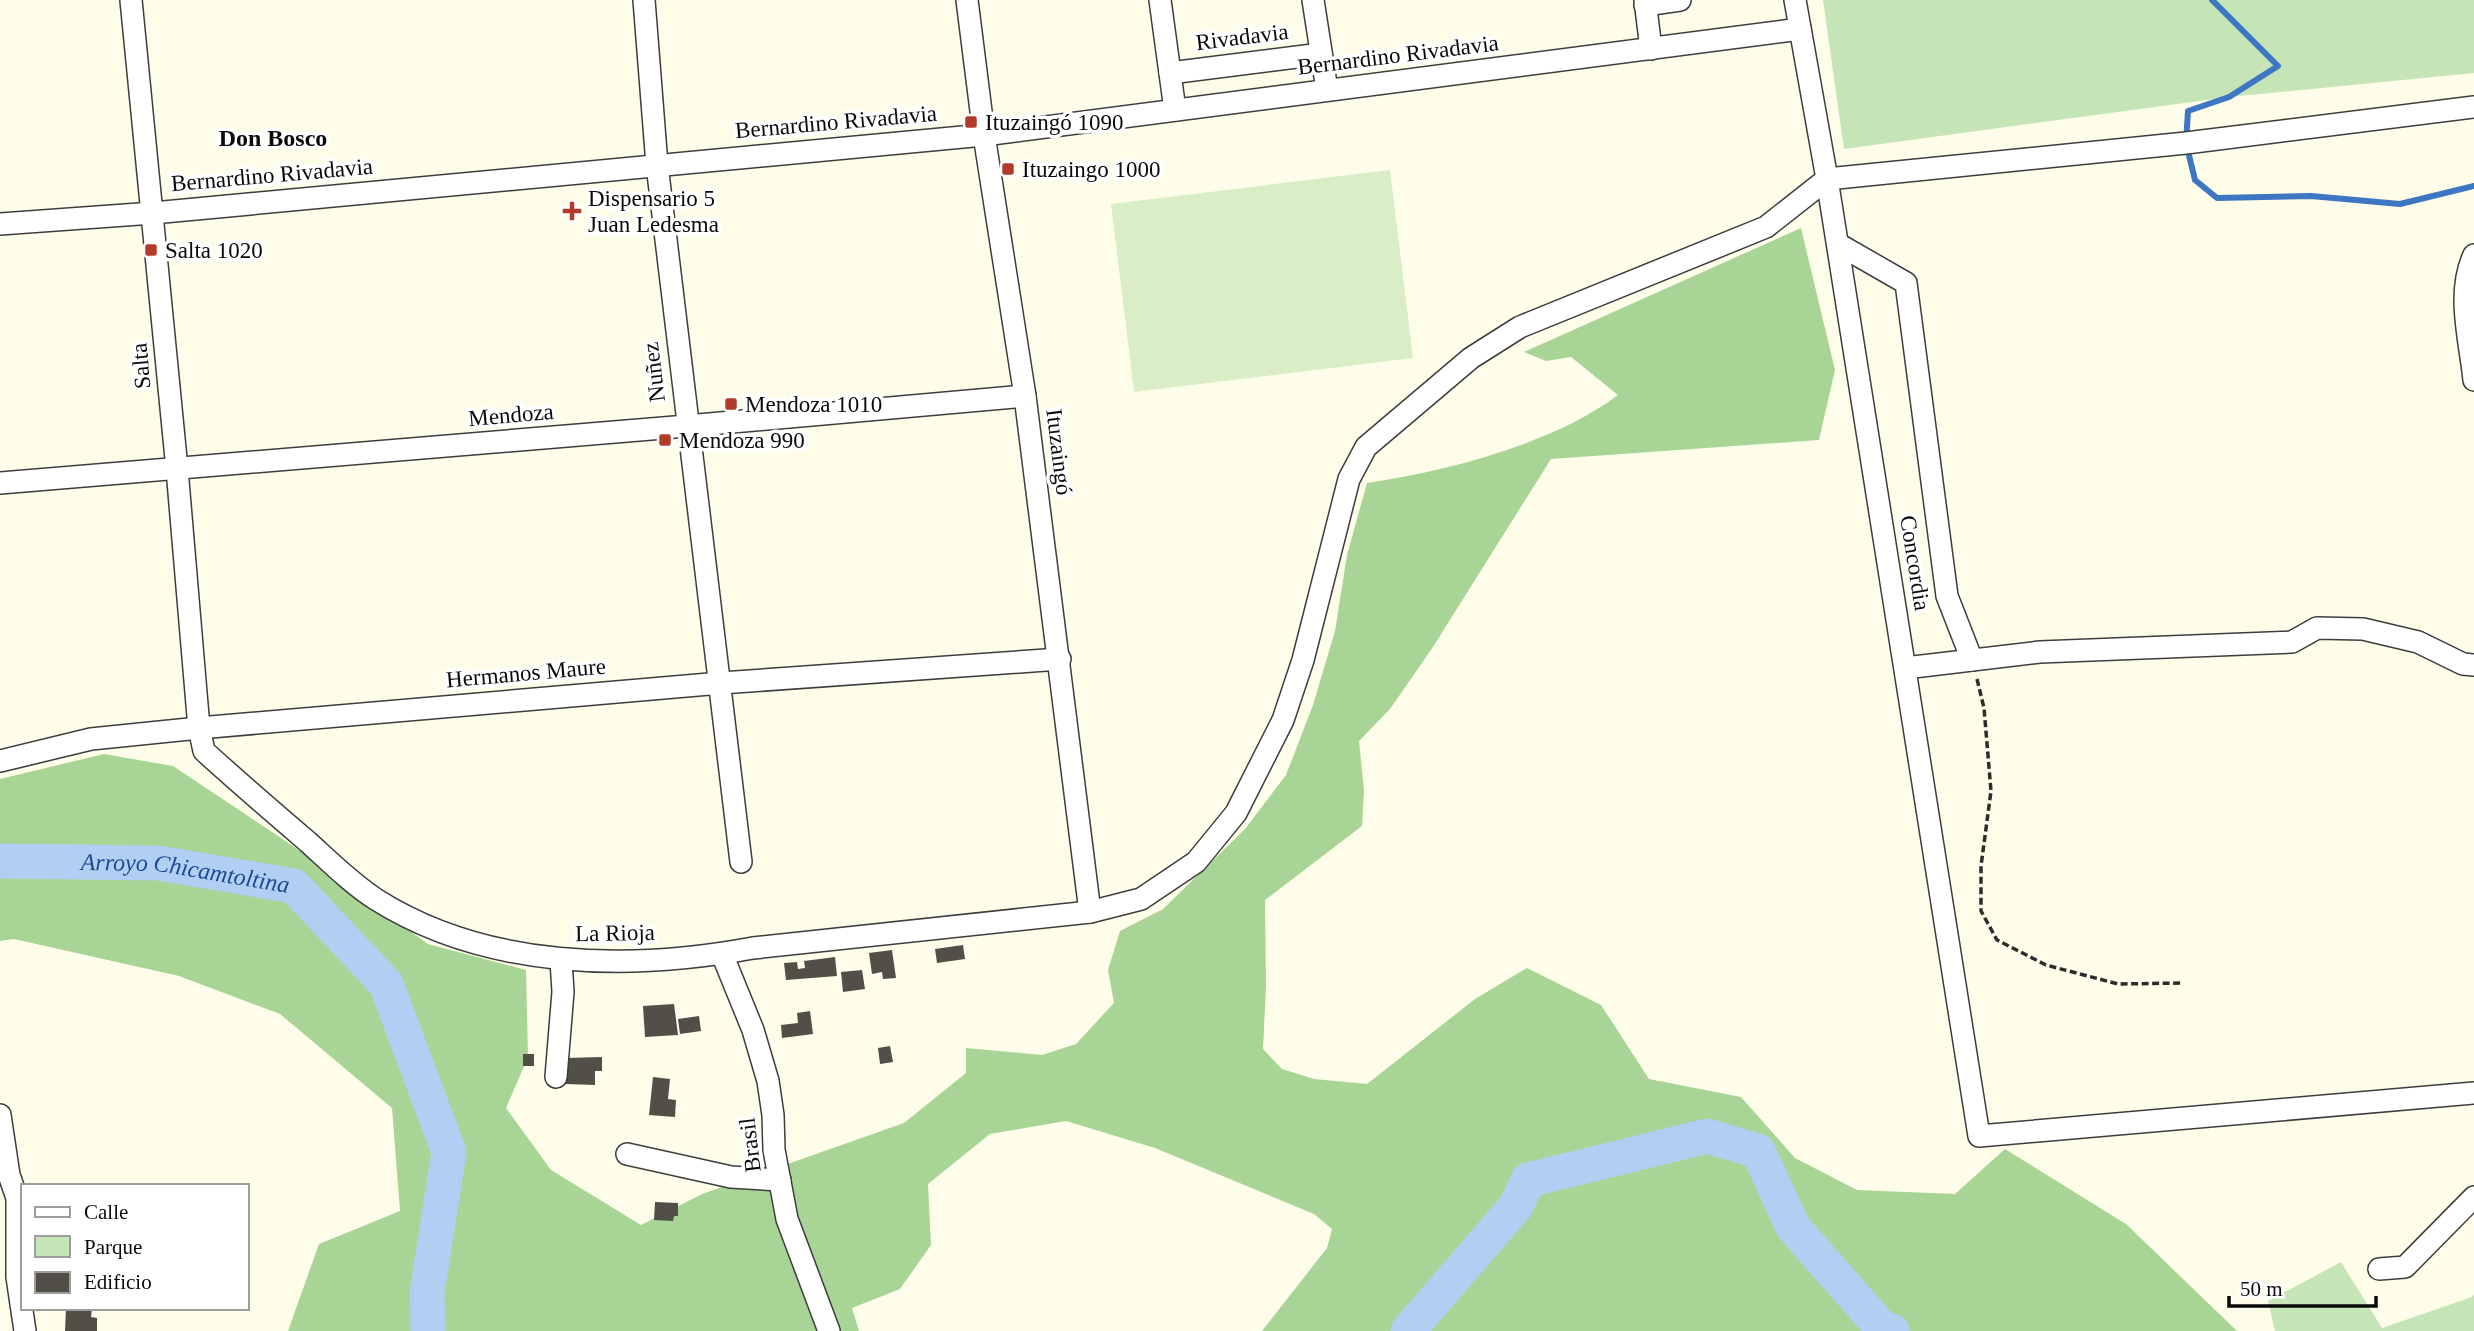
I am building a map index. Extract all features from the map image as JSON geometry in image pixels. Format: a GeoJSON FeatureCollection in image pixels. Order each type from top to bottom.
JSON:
{"type":"FeatureCollection","features":[{"type":"Feature","properties":{"kind":"street","name":"Salta"},"geometry":{"type":"LineString","coordinates":[[131,0],[177,469],[199,728]]}},
{"type":"Feature","properties":{"kind":"street","name":"Nuñez"},"geometry":{"type":"LineString","coordinates":[[644,0],[656,165],[741,862]]}},
{"type":"Feature","properties":{"kind":"street","name":"Ituzaingó"},"geometry":{"type":"LineString","coordinates":[[967,0],[984,135],[1026,396],[1090,912]]}},
{"type":"Feature","properties":{"kind":"street"},"geometry":{"type":"LineString","coordinates":[[1160,0],[1175,110]]}},
{"type":"Feature","properties":{"kind":"street"},"geometry":{"type":"LineString","coordinates":[[1313,0],[1327,90]]}},
{"type":"Feature","properties":{"kind":"street"},"geometry":{"type":"LineString","coordinates":[[1651,48],[1645,2],[1680,0]]}},
{"type":"Feature","properties":{"kind":"street","name":"Concordia"},"geometry":{"type":"LineString","coordinates":[[1795,0],[1828,179],[1979,1136],[2474,1094]]}},
{"type":"Feature","properties":{"kind":"street","name":"Bernardino Rivadavia"},"geometry":{"type":"LineString","coordinates":[[0,224],[153,213],[984,135],[1800,29]]}},
{"type":"Feature","properties":{"kind":"street","name":"Rivadavia"},"geometry":{"type":"LineString","coordinates":[[1170,73],[1321,54]]}},
{"type":"Feature","properties":{"kind":"street"},"geometry":{"type":"LineString","coordinates":[[1828,179],[2186,143],[2474,107]]}},
{"type":"Feature","properties":{"kind":"street","name":"La Rioja"},"geometry":{"type":"LineString","coordinates":[[156,732],[204,751],[376,899],[414,920],[472,942],[561,960],[627,961],[722,954],[1090,912],[1141,899],[1196,862],[1236,813],[1283,720],[1303,660],[1349,479],[1366,447],[1471,358],[1520,327],[1766,227],[1828,179]]}},
{"type":"Feature","properties":{"kind":"street"},"geometry":{"type":"LineString","coordinates":[[1838,244],[1906,283],[1947,596],[1972,660]]}},
{"type":"Feature","properties":{"kind":"street"},"geometry":{"type":"LineString","coordinates":[[2474,256],[2468,269],[2465,301],[2474,380]]}},
{"type":"Feature","properties":{"kind":"street","name":"Mendoza"},"geometry":{"type":"LineString","coordinates":[[0,483],[1026,396]]}},
{"type":"Feature","properties":{"kind":"street"},"geometry":{"type":"LineString","coordinates":[[1905,668],[2040,652],[2292,642],[2317,628],[2363,629],[2407,639],[2463,664],[2474,665]]}},
{"type":"Feature","properties":{"kind":"street","name":"Hermanos Maure"},"geometry":{"type":"LineString","coordinates":[[0,761],[91,739],[156,732],[721,683],[1060,659]]}},
{"type":"Feature","properties":{"kind":"street"},"geometry":{"type":"LineString","coordinates":[[199,728],[204,751]]}},
{"type":"Feature","properties":{"kind":"street","name":"Brasil"},"geometry":{"type":"LineString","coordinates":[[722,954],[753,1030],[768,1081],[774,1150],[787,1219],[828,1331]]}},
{"type":"Feature","properties":{"kind":"street"},"geometry":{"type":"LineString","coordinates":[[556,1077],[563,992],[561,960]]}},
{"type":"Feature","properties":{"kind":"street"},"geometry":{"type":"LineString","coordinates":[[0,1115],[9,1175],[17,1198],[21,1300]]}},
{"type":"Feature","properties":{"kind":"street"},"geometry":{"type":"LineString","coordinates":[[627,1154],[731,1177],[780,1180]]}},
{"type":"Feature","properties":{"kind":"street"},"geometry":{"type":"LineString","coordinates":[[2379,1269],[2405,1267],[2474,1198]]}},
{"type":"Feature","properties":{"kind":"street"},"geometry":{"type":"LineString","coordinates":[[22,1310],[25,1331]]}},
{"type":"Feature","properties":{"kind":"path"},"geometry":{"type":"LineString","coordinates":[[1972,660],[1984,708],[1991,791],[1980,866],[1981,911],[1997,940],[2046,965],[2118,984],[2183,984]]}},
{"type":"Feature","properties":{"kind":"green space"},"geometry":{"type":"Polygon","coordinates":[[[1823,0],[2474,0],[2474,73],[2229,97],[1844,149],[1823,0]]]}},
{"type":"Feature","properties":{"kind":"green space"},"geometry":{"type":"Polygon","coordinates":[[[1390,170],[1413,358],[1134,392],[1111,204],[1390,170]]]}},
{"type":"Feature","properties":{"kind":"green space"},"geometry":{"type":"Polygon","coordinates":[[[1801,228],[1835,370],[1819,440],[1551,459],[1431,650],[1390,709],[1359,741],[1364,790],[1362,826],[1265,900],[1266,985],[1263,1049],[1282,1069],[1314,1079],[1367,1084],[1475,999],[1527,968],[1601,1005],[1649,1079],[1741,1097],[1795,1158],[1857,1190],[1955,1194],[2005,1149],[2126,1224],[2237,1331],[1262,1331],[1327,1248],[1332,1229],[1314,1214],[1155,1148],[1066,1121],[990,1134],[928,1184],[931,1245],[900,1289],[852,1308],[859,1331],[288,1331],[319,1244],[400,1211],[392,1108],[280,1014],[179,976],[14,939],[0,941],[0,779],[104,754],[173,766],[293,846],[428,944],[526,970],[528,1057],[506,1108],[551,1170],[641,1225],[702,1194],[904,1123],[966,1073],[966,1048],[1042,1055],[1076,1044],[1114,1003],[1108,970],[1120,931],[1163,909],[1245,829],[1286,775],[1313,705],[1335,631],[1347,555],[1367,483],[1431,471],[1498,453],[1563,428],[1592,412],[1618,395],[1571,357],[1546,361],[1524,352],[1801,228]]]}},
{"type":"Feature","properties":{"kind":"green space"},"geometry":{"type":"Polygon","coordinates":[[[2341,1262],[2382,1328],[2472,1297],[2474,1294],[2474,1331],[2275,1331],[2268,1301],[2341,1262]]]}},
{"type":"Feature","properties":{"kind":"building"},"geometry":{"type":"Polygon","coordinates":[[[963,945],[965,959],[937,963],[935,949],[963,945]]]}},
{"type":"Feature","properties":{"kind":"building"},"geometry":{"type":"Polygon","coordinates":[[[892,950],[896,978],[883,979],[882,972],[872,974],[869,953],[892,950]]]}},
{"type":"Feature","properties":{"kind":"building"},"geometry":{"type":"Polygon","coordinates":[[[835,957],[837,976],[786,980],[784,963],[797,962],[798,969],[805,968],[804,961],[835,957]]]}},
{"type":"Feature","properties":{"kind":"building"},"geometry":{"type":"Polygon","coordinates":[[[862,970],[865,989],[843,992],[841,972],[862,970]]]}},
{"type":"Feature","properties":{"kind":"building"},"geometry":{"type":"Polygon","coordinates":[[[674,1004],[678,1035],[645,1037],[643,1006],[674,1004]]]}},
{"type":"Feature","properties":{"kind":"building"},"geometry":{"type":"Polygon","coordinates":[[[810,1011],[813,1034],[782,1038],[781,1025],[798,1023],[797,1013],[810,1011]]]}},
{"type":"Feature","properties":{"kind":"building"},"geometry":{"type":"Polygon","coordinates":[[[699,1016],[701,1031],[680,1034],[678,1019],[699,1016]]]}},
{"type":"Feature","properties":{"kind":"building"},"geometry":{"type":"Polygon","coordinates":[[[890,1046],[893,1062],[880,1064],[878,1048],[890,1046]]]}},
{"type":"Feature","properties":{"kind":"building"},"geometry":{"type":"Polygon","coordinates":[[[523,1054],[534,1054],[534,1066],[523,1066],[523,1054]]]}},
{"type":"Feature","properties":{"kind":"building"},"geometry":{"type":"Polygon","coordinates":[[[602,1057],[602,1071],[595,1071],[595,1085],[565,1084],[565,1058],[602,1057]]]}},
{"type":"Feature","properties":{"kind":"building"},"geometry":{"type":"Polygon","coordinates":[[[653,1077],[670,1079],[668,1099],[676,1100],[675,1117],[649,1115],[653,1077]]]}},
{"type":"Feature","properties":{"kind":"building"},"geometry":{"type":"Polygon","coordinates":[[[655,1202],[678,1203],[678,1216],[674,1216],[673,1221],[654,1220],[655,1202]]]}},
{"type":"Feature","properties":{"kind":"building"},"geometry":{"type":"Polygon","coordinates":[[[66,1310],[92,1310],[91,1317],[97,1318],[97,1331],[65,1331],[66,1310]]]}},
{"type":"Feature","properties":{"kind":"waterway"},"geometry":{"type":"LineString","coordinates":[[2212,0],[2278,66],[2229,97],[2188,111],[2186,143],[2195,180],[2217,198],[2311,196],[2400,204],[2474,186]]}},
{"type":"Feature","properties":{"kind":"waterway","name":"Arroyo Chicamtoltina"},"geometry":{"type":"LineString","coordinates":[[0,861],[158,863],[294,886],[386,984],[449,1152],[427,1293],[428,1331]]}},
{"type":"Feature","properties":{"kind":"waterway","name":"Arroyo Chicamtoltina"},"geometry":{"type":"LineString","coordinates":[[1408,1331],[1516,1206],[1528,1180],[1707,1136],[1758,1151],[1793,1227],[1882,1328],[1892,1331]]}},
{"type":"Feature","properties":{"kind":"place","name":"Ituzaingó 1090"},"geometry":{"type":"Point","coordinates":[971,122]}},
{"type":"Feature","properties":{"kind":"place","name":"Ituzaingo 1000"},"geometry":{"type":"Point","coordinates":[1008,169]}},
{"type":"Feature","properties":{"kind":"place","name":"Dispensario 5 Juan Ledesma"},"geometry":{"type":"Point","coordinates":[572,211]}},
{"type":"Feature","properties":{"kind":"place","name":"Salta 1020"},"geometry":{"type":"Point","coordinates":[151,250]}},
{"type":"Feature","properties":{"kind":"place","name":"Mendoza 1010"},"geometry":{"type":"Point","coordinates":[731,404]}},
{"type":"Feature","properties":{"kind":"place","name":"Mendoza 990"},"geometry":{"type":"Point","coordinates":[665,440]}},
{"type":"Feature","properties":{"kind":"district","name":"Don Bosco"},"geometry":{"type":"Point","coordinates":[273,138]}}]}
